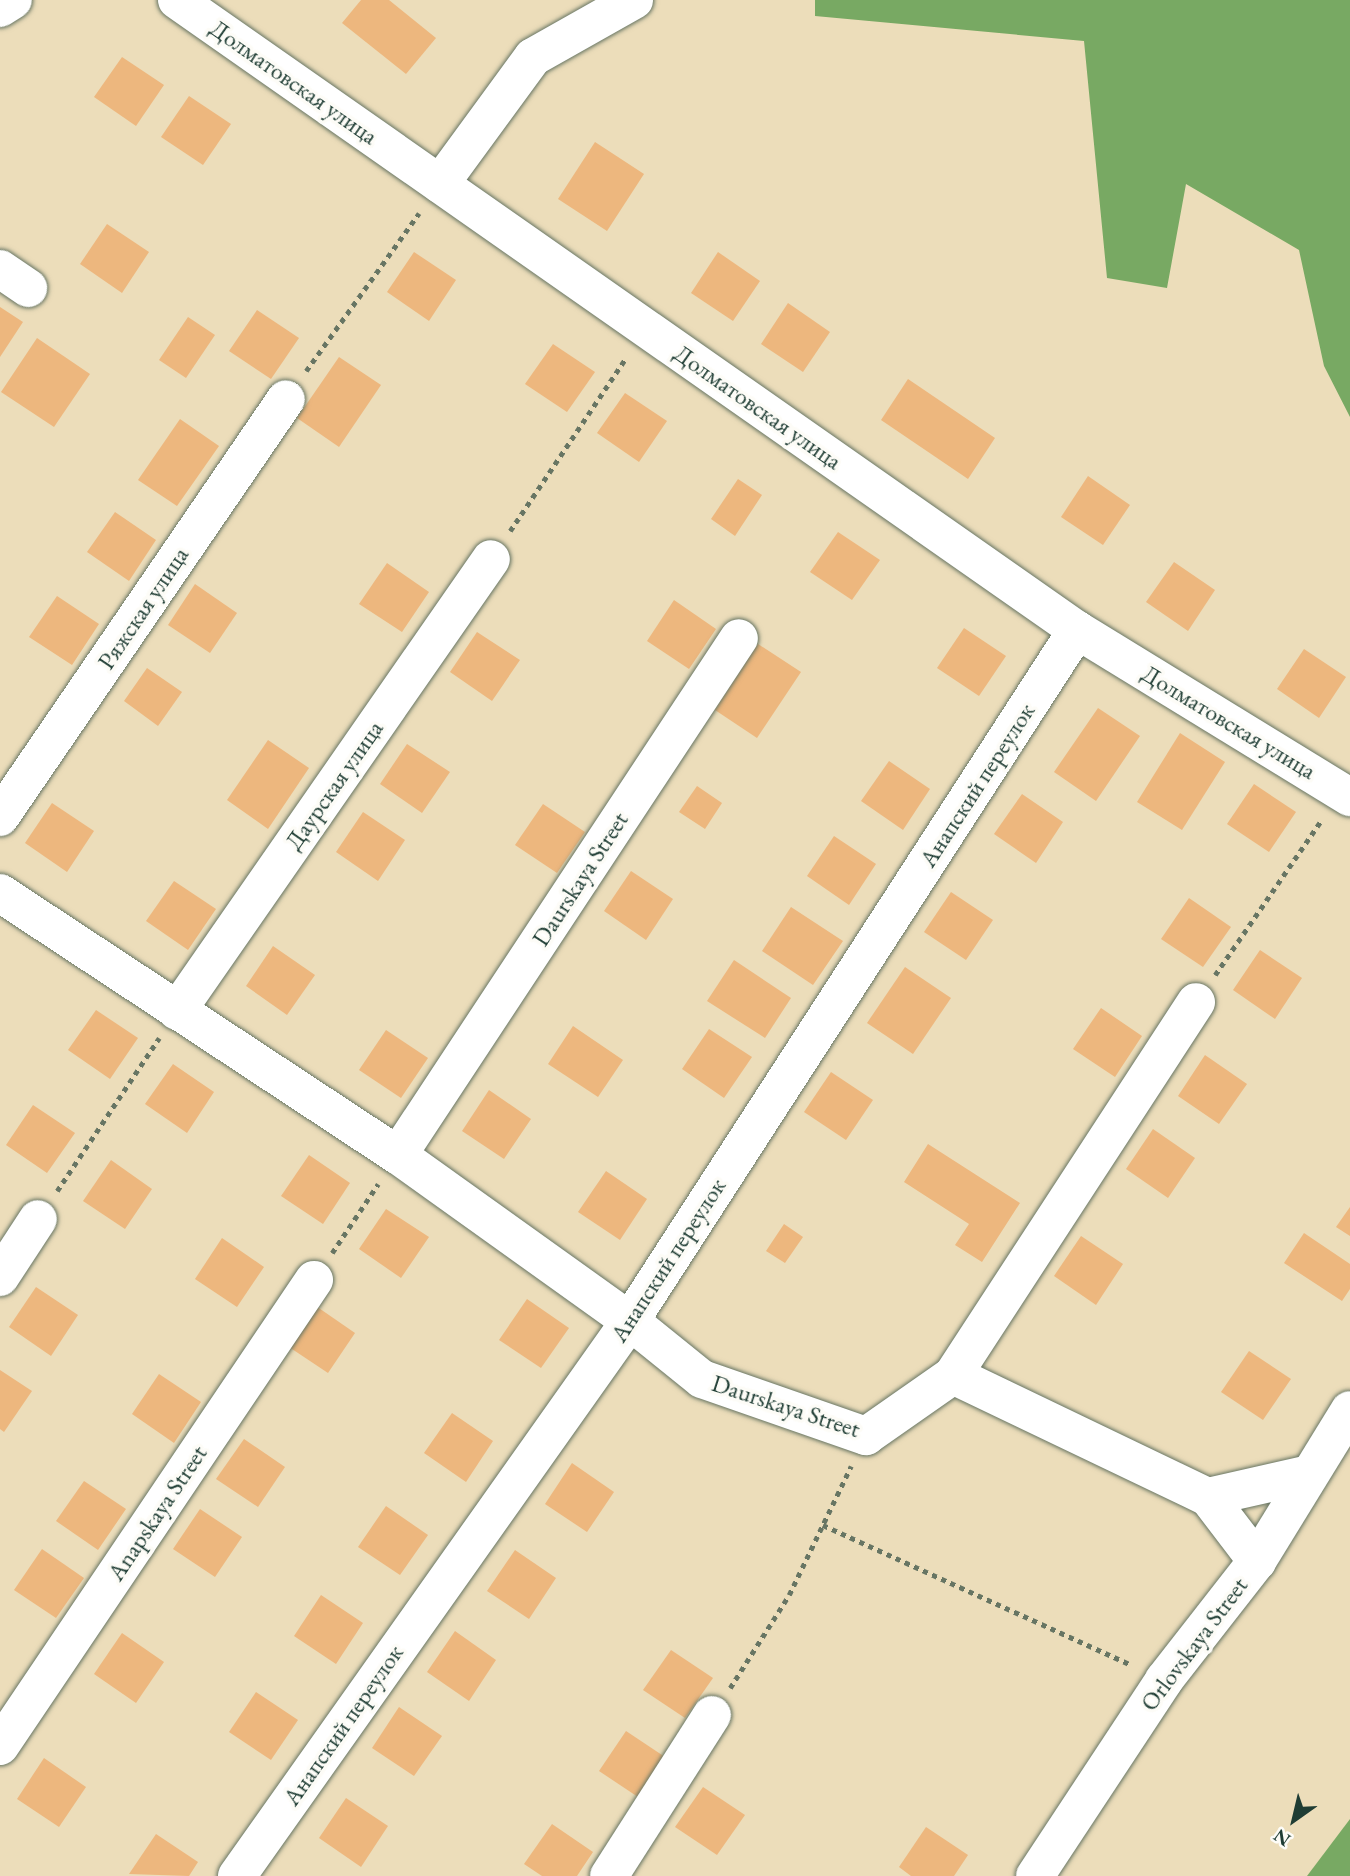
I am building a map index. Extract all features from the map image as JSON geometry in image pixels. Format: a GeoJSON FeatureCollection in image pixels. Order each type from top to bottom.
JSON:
{"type":"FeatureCollection","features":[{"type":"Feature","properties":{"kind":"street"},"geometry":{"type":"LineString","coordinates":[[0,8],[13,0]]}},
{"type":"Feature","properties":{"kind":"street","name":"Долматовская улица"},"geometry":{"type":"LineString","coordinates":[[177,0],[1077,630],[1347,787]]}},
{"type":"Feature","properties":{"kind":"street"},"geometry":{"type":"LineString","coordinates":[[440,184],[533,57],[634,0]]}},
{"type":"Feature","properties":{"kind":"street","name":"Ряжская улица"},"geometry":{"type":"LineString","coordinates":[[0,817],[286,399]]}},
{"type":"Feature","properties":{"kind":"street","name":"Даурская улица"},"geometry":{"type":"LineString","coordinates":[[177,1011],[491,559]]}},
{"type":"Feature","properties":{"kind":"street","name":"Анапский переулок"},"geometry":{"type":"LineString","coordinates":[[237,1876],[630,1321],[1077,630]]}},
{"type":"Feature","properties":{"kind":"street","name":"Daurskaya Street"},"geometry":{"type":"LineString","coordinates":[[398,1155],[739,638]]}},
{"type":"Feature","properties":{"kind":"street","name":"Daurskaya Street"},"geometry":{"type":"LineString","coordinates":[[0,892],[398,1155],[630,1321],[702,1378],[866,1436],[953,1375],[1196,1002]]}},
{"type":"Feature","properties":{"kind":"street"},"geometry":{"type":"LineString","coordinates":[[0,1277],[38,1219]]}},
{"type":"Feature","properties":{"kind":"street","name":"Anapskaya Street"},"geometry":{"type":"LineString","coordinates":[[0,1746],[314,1280]]}},
{"type":"Feature","properties":{"kind":"street"},"geometry":{"type":"LineString","coordinates":[[953,1375],[1208,1497],[1257,1561]]}},
{"type":"Feature","properties":{"kind":"street","name":"Orlovskaya Street"},"geometry":{"type":"LineString","coordinates":[[1035,1876],[1164,1680],[1257,1561],[1350,1410]]}},
{"type":"Feature","properties":{"kind":"street"},"geometry":{"type":"LineString","coordinates":[[1208,1497],[1309,1474]]}},
{"type":"Feature","properties":{"kind":"street"},"geometry":{"type":"LineString","coordinates":[[609,1876],[712,1715]]}},
{"type":"Feature","properties":{"kind":"path"},"geometry":{"type":"LineString","coordinates":[[286,399],[440,184]]}},
{"type":"Feature","properties":{"kind":"path"},"geometry":{"type":"LineString","coordinates":[[491,559],[646,328]]}},
{"type":"Feature","properties":{"kind":"path"},"geometry":{"type":"LineString","coordinates":[[1196,1002],[1347,787]]}},
{"type":"Feature","properties":{"kind":"path"},"geometry":{"type":"LineString","coordinates":[[38,1219],[177,1011]]}},
{"type":"Feature","properties":{"kind":"path"},"geometry":{"type":"LineString","coordinates":[[314,1280],[398,1155]]}},
{"type":"Feature","properties":{"kind":"path"},"geometry":{"type":"LineString","coordinates":[[712,1715],[789,1595],[866,1436]]}},
{"type":"Feature","properties":{"kind":"path"},"geometry":{"type":"LineString","coordinates":[[823,1525],[1164,1680]]}},
{"type":"Feature","properties":{"kind":"green space"},"geometry":{"type":"Polygon","coordinates":[[[815,0],[1350,0],[1350,417],[1324,366],[1299,250],[1186,184],[1167,288],[1107,278],[1084,41],[815,16],[815,0]]]}},
{"type":"Feature","properties":{"kind":"green space"},"geometry":{"type":"Polygon","coordinates":[[[1350,1819],[1350,1876],[1307,1876],[1350,1819]]]}},
{"type":"Feature","properties":{"kind":"building"},"geometry":{"type":"Polygon","coordinates":[[[361,0],[389,0],[436,38],[406,74],[342,23],[361,0]]]}},
{"type":"Feature","properties":{"kind":"building"},"geometry":{"type":"Polygon","coordinates":[[[122,57],[164,85],[136,126],[94,97],[122,57]]]}},
{"type":"Feature","properties":{"kind":"building"},"geometry":{"type":"Polygon","coordinates":[[[189,96],[231,124],[203,165],[161,137],[189,96]]]}},
{"type":"Feature","properties":{"kind":"building"},"geometry":{"type":"Polygon","coordinates":[[[595,142],[644,174],[607,231],[558,199],[595,142]]]}},
{"type":"Feature","properties":{"kind":"building"},"geometry":{"type":"Polygon","coordinates":[[[107,224],[149,252],[122,293],[80,264],[107,224]]]}},
{"type":"Feature","properties":{"kind":"building"},"geometry":{"type":"Polygon","coordinates":[[[414,252],[456,280],[429,321],[387,292],[414,252]]]}},
{"type":"Feature","properties":{"kind":"building"},"geometry":{"type":"Polygon","coordinates":[[[718,252],[760,281],[733,321],[691,293],[718,252]]]}},
{"type":"Feature","properties":{"kind":"building"},"geometry":{"type":"Polygon","coordinates":[[[788,303],[830,332],[803,372],[761,344],[788,303]]]}},
{"type":"Feature","properties":{"kind":"building"},"geometry":{"type":"Polygon","coordinates":[[[0,307],[23,322],[0,357],[0,307]]]}},
{"type":"Feature","properties":{"kind":"building"},"geometry":{"type":"Polygon","coordinates":[[[257,310],[299,338],[271,379],[229,351],[257,310]]]}},
{"type":"Feature","properties":{"kind":"building"},"geometry":{"type":"Polygon","coordinates":[[[188,317],[215,335],[186,378],[159,360],[188,317]]]}},
{"type":"Feature","properties":{"kind":"building"},"geometry":{"type":"Polygon","coordinates":[[[37,338],[90,374],[54,427],[1,392],[37,338]]]}},
{"type":"Feature","properties":{"kind":"building"},"geometry":{"type":"Polygon","coordinates":[[[553,344],[595,372],[567,412],[525,384],[553,344]]]}},
{"type":"Feature","properties":{"kind":"building"},"geometry":{"type":"Polygon","coordinates":[[[339,357],[381,385],[339,447],[297,418],[339,357]]]}},
{"type":"Feature","properties":{"kind":"building"},"geometry":{"type":"Polygon","coordinates":[[[908,379],[995,438],[968,479],[881,420],[908,379]]]}},
{"type":"Feature","properties":{"kind":"building"},"geometry":{"type":"Polygon","coordinates":[[[625,393],[667,421],[639,462],[597,433],[625,393]]]}},
{"type":"Feature","properties":{"kind":"building"},"geometry":{"type":"Polygon","coordinates":[[[180,419],[219,446],[177,506],[138,480],[180,419]]]}},
{"type":"Feature","properties":{"kind":"building"},"geometry":{"type":"Polygon","coordinates":[[[1088,476],[1130,505],[1103,545],[1061,517],[1088,476]]]}},
{"type":"Feature","properties":{"kind":"building"},"geometry":{"type":"Polygon","coordinates":[[[738,479],[762,495],[735,536],[711,519],[738,479]]]}},
{"type":"Feature","properties":{"kind":"building"},"geometry":{"type":"Polygon","coordinates":[[[115,512],[156,540],[129,581],[87,552],[115,512]]]}},
{"type":"Feature","properties":{"kind":"building"},"geometry":{"type":"Polygon","coordinates":[[[838,532],[880,560],[852,600],[810,572],[838,532]]]}},
{"type":"Feature","properties":{"kind":"building"},"geometry":{"type":"Polygon","coordinates":[[[1174,562],[1215,590],[1188,631],[1146,602],[1174,562]]]}},
{"type":"Feature","properties":{"kind":"building"},"geometry":{"type":"Polygon","coordinates":[[[387,563],[429,592],[402,632],[359,604],[387,563]]]}},
{"type":"Feature","properties":{"kind":"building"},"geometry":{"type":"Polygon","coordinates":[[[195,584],[237,613],[210,653],[168,625],[195,584]]]}},
{"type":"Feature","properties":{"kind":"building"},"geometry":{"type":"Polygon","coordinates":[[[57,596],[99,624],[72,665],[29,637],[57,596]]]}},
{"type":"Feature","properties":{"kind":"building"},"geometry":{"type":"Polygon","coordinates":[[[674,600],[716,629],[689,669],[647,641],[674,600]]]}},
{"type":"Feature","properties":{"kind":"building"},"geometry":{"type":"Polygon","coordinates":[[[964,628],[1006,656],[979,696],[937,668],[964,628]]]}},
{"type":"Feature","properties":{"kind":"building"},"geometry":{"type":"Polygon","coordinates":[[[477,632],[520,660],[492,701],[450,672],[477,632]]]}},
{"type":"Feature","properties":{"kind":"building"},"geometry":{"type":"Polygon","coordinates":[[[758,644],[801,672],[757,738],[715,710],[758,644]]]}},
{"type":"Feature","properties":{"kind":"building"},"geometry":{"type":"Polygon","coordinates":[[[1304,649],[1346,677],[1319,718],[1277,689],[1304,649]]]}},
{"type":"Feature","properties":{"kind":"building"},"geometry":{"type":"Polygon","coordinates":[[[147,668],[182,692],[158,726],[124,701],[147,668]]]}},
{"type":"Feature","properties":{"kind":"building"},"geometry":{"type":"Polygon","coordinates":[[[1098,708],[1140,736],[1096,801],[1054,772],[1098,708]]]}},
{"type":"Feature","properties":{"kind":"building"},"geometry":{"type":"Polygon","coordinates":[[[1180,733],[1225,762],[1182,830],[1137,802],[1180,733]]]}},
{"type":"Feature","properties":{"kind":"building"},"geometry":{"type":"Polygon","coordinates":[[[268,740],[309,768],[268,829],[227,800],[268,740]]]}},
{"type":"Feature","properties":{"kind":"building"},"geometry":{"type":"Polygon","coordinates":[[[407,744],[450,772],[422,813],[380,784],[407,744]]]}},
{"type":"Feature","properties":{"kind":"building"},"geometry":{"type":"Polygon","coordinates":[[[889,761],[930,789],[903,830],[861,801],[889,761]]]}},
{"type":"Feature","properties":{"kind":"building"},"geometry":{"type":"Polygon","coordinates":[[[1254,784],[1296,812],[1269,852],[1227,824],[1254,784]]]}},
{"type":"Feature","properties":{"kind":"building"},"geometry":{"type":"Polygon","coordinates":[[[697,786],[722,803],[705,829],[679,812],[697,786]]]}},
{"type":"Feature","properties":{"kind":"building"},"geometry":{"type":"Polygon","coordinates":[[[1022,794],[1063,822],[1036,863],[994,834],[1022,794]]]}},
{"type":"Feature","properties":{"kind":"building"},"geometry":{"type":"Polygon","coordinates":[[[52,803],[94,831],[67,872],[25,843],[52,803]]]}},
{"type":"Feature","properties":{"kind":"building"},"geometry":{"type":"Polygon","coordinates":[[[543,804],[585,832],[557,873],[515,845],[543,804]]]}},
{"type":"Feature","properties":{"kind":"building"},"geometry":{"type":"Polygon","coordinates":[[[363,812],[405,840],[378,881],[336,852],[363,812]]]}},
{"type":"Feature","properties":{"kind":"building"},"geometry":{"type":"Polygon","coordinates":[[[834,836],[876,864],[849,905],[807,876],[834,836]]]}},
{"type":"Feature","properties":{"kind":"building"},"geometry":{"type":"Polygon","coordinates":[[[631,871],[673,899],[646,940],[604,911],[631,871]]]}},
{"type":"Feature","properties":{"kind":"building"},"geometry":{"type":"Polygon","coordinates":[[[174,881],[216,909],[188,950],[146,921],[174,881]]]}},
{"type":"Feature","properties":{"kind":"building"},"geometry":{"type":"Polygon","coordinates":[[[951,892],[993,920],[966,960],[924,932],[951,892]]]}},
{"type":"Feature","properties":{"kind":"building"},"geometry":{"type":"Polygon","coordinates":[[[1189,898],[1231,927],[1203,967],[1161,939],[1189,898]]]}},
{"type":"Feature","properties":{"kind":"building"},"geometry":{"type":"Polygon","coordinates":[[[791,907],[843,941],[813,985],[762,951],[791,907]]]}},
{"type":"Feature","properties":{"kind":"building"},"geometry":{"type":"Polygon","coordinates":[[[273,946],[315,975],[287,1015],[246,986],[273,946]]]}},
{"type":"Feature","properties":{"kind":"building"},"geometry":{"type":"Polygon","coordinates":[[[1260,950],[1302,978],[1275,1019],[1233,990],[1260,950]]]}},
{"type":"Feature","properties":{"kind":"building"},"geometry":{"type":"Polygon","coordinates":[[[734,960],[791,998],[765,1038],[707,1001],[734,960]]]}},
{"type":"Feature","properties":{"kind":"building"},"geometry":{"type":"Polygon","coordinates":[[[905,967],[951,998],[913,1054],[867,1023],[905,967]]]}},
{"type":"Feature","properties":{"kind":"building"},"geometry":{"type":"Polygon","coordinates":[[[1101,1008],[1142,1036],[1115,1077],[1073,1049],[1101,1008]]]}},
{"type":"Feature","properties":{"kind":"building"},"geometry":{"type":"Polygon","coordinates":[[[96,1010],[138,1038],[110,1079],[68,1050],[96,1010]]]}},
{"type":"Feature","properties":{"kind":"building"},"geometry":{"type":"Polygon","coordinates":[[[573,1026],[623,1060],[598,1097],[548,1064],[573,1026]]]}},
{"type":"Feature","properties":{"kind":"building"},"geometry":{"type":"Polygon","coordinates":[[[709,1029],[752,1057],[724,1098],[682,1069],[709,1029]]]}},
{"type":"Feature","properties":{"kind":"building"},"geometry":{"type":"Polygon","coordinates":[[[386,1030],[428,1058],[401,1098],[359,1070],[386,1030]]]}},
{"type":"Feature","properties":{"kind":"building"},"geometry":{"type":"Polygon","coordinates":[[[1205,1055],[1247,1084],[1219,1124],[1178,1096],[1205,1055]]]}},
{"type":"Feature","properties":{"kind":"building"},"geometry":{"type":"Polygon","coordinates":[[[173,1064],[214,1092],[187,1133],[145,1104],[173,1064]]]}},
{"type":"Feature","properties":{"kind":"building"},"geometry":{"type":"Polygon","coordinates":[[[831,1072],[873,1100],[846,1140],[804,1112],[831,1072]]]}},
{"type":"Feature","properties":{"kind":"building"},"geometry":{"type":"Polygon","coordinates":[[[489,1090],[531,1119],[504,1159],[462,1131],[489,1090]]]}},
{"type":"Feature","properties":{"kind":"building"},"geometry":{"type":"Polygon","coordinates":[[[33,1105],[75,1133],[47,1173],[6,1145],[33,1105]]]}},
{"type":"Feature","properties":{"kind":"building"},"geometry":{"type":"Polygon","coordinates":[[[1153,1129],[1195,1158],[1168,1198],[1126,1169],[1153,1129]]]}},
{"type":"Feature","properties":{"kind":"building"},"geometry":{"type":"Polygon","coordinates":[[[928,1144],[1020,1203],[982,1262],[955,1245],[969,1224],[904,1182],[928,1144]]]}},
{"type":"Feature","properties":{"kind":"building"},"geometry":{"type":"Polygon","coordinates":[[[309,1155],[350,1183],[323,1224],[281,1196],[309,1155]]]}},
{"type":"Feature","properties":{"kind":"building"},"geometry":{"type":"Polygon","coordinates":[[[111,1160],[152,1189],[125,1229],[83,1201],[111,1160]]]}},
{"type":"Feature","properties":{"kind":"building"},"geometry":{"type":"Polygon","coordinates":[[[606,1171],[647,1199],[620,1240],[578,1212],[606,1171]]]}},
{"type":"Feature","properties":{"kind":"building"},"geometry":{"type":"Polygon","coordinates":[[[1350,1207],[1350,1236],[1336,1227],[1350,1207]]]}},
{"type":"Feature","properties":{"kind":"building"},"geometry":{"type":"Polygon","coordinates":[[[386,1209],[429,1237],[401,1278],[359,1249],[386,1209]]]}},
{"type":"Feature","properties":{"kind":"building"},"geometry":{"type":"Polygon","coordinates":[[[784,1224],[803,1237],[785,1263],[766,1251],[784,1224]]]}},
{"type":"Feature","properties":{"kind":"building"},"geometry":{"type":"Polygon","coordinates":[[[1304,1233],[1350,1264],[1350,1289],[1342,1301],[1284,1263],[1304,1233]]]}},
{"type":"Feature","properties":{"kind":"building"},"geometry":{"type":"Polygon","coordinates":[[[1081,1236],[1123,1264],[1096,1305],[1054,1276],[1081,1236]]]}},
{"type":"Feature","properties":{"kind":"building"},"geometry":{"type":"Polygon","coordinates":[[[222,1238],[264,1267],[237,1307],[195,1279],[222,1238]]]}},
{"type":"Feature","properties":{"kind":"building"},"geometry":{"type":"Polygon","coordinates":[[[36,1287],[78,1315],[51,1356],[9,1327],[36,1287]]]}},
{"type":"Feature","properties":{"kind":"building"},"geometry":{"type":"Polygon","coordinates":[[[527,1299],[569,1328],[541,1368],[499,1340],[527,1299]]]}},
{"type":"Feature","properties":{"kind":"building"},"geometry":{"type":"Polygon","coordinates":[[[313,1304],[355,1333],[328,1373],[286,1345],[313,1304]]]}},
{"type":"Feature","properties":{"kind":"building"},"geometry":{"type":"Polygon","coordinates":[[[1249,1351],[1291,1379],[1263,1420],[1221,1392],[1249,1351]]]}},
{"type":"Feature","properties":{"kind":"building"},"geometry":{"type":"Polygon","coordinates":[[[0,1370],[32,1391],[4,1432],[0,1429],[0,1370]]]}},
{"type":"Feature","properties":{"kind":"building"},"geometry":{"type":"Polygon","coordinates":[[[159,1374],[201,1402],[174,1443],[132,1414],[159,1374]]]}},
{"type":"Feature","properties":{"kind":"building"},"geometry":{"type":"Polygon","coordinates":[[[452,1413],[493,1441],[466,1482],[424,1453],[452,1413]]]}},
{"type":"Feature","properties":{"kind":"building"},"geometry":{"type":"Polygon","coordinates":[[[244,1439],[285,1467],[258,1507],[216,1479],[244,1439]]]}},
{"type":"Feature","properties":{"kind":"building"},"geometry":{"type":"Polygon","coordinates":[[[572,1463],[614,1492],[587,1532],[545,1504],[572,1463]]]}},
{"type":"Feature","properties":{"kind":"building"},"geometry":{"type":"Polygon","coordinates":[[[84,1481],[126,1509],[98,1550],[56,1521],[84,1481]]]}},
{"type":"Feature","properties":{"kind":"building"},"geometry":{"type":"Polygon","coordinates":[[[386,1506],[428,1535],[400,1575],[358,1547],[386,1506]]]}},
{"type":"Feature","properties":{"kind":"building"},"geometry":{"type":"Polygon","coordinates":[[[200,1509],[242,1537],[215,1577],[173,1549],[200,1509]]]}},
{"type":"Feature","properties":{"kind":"building"},"geometry":{"type":"Polygon","coordinates":[[[42,1549],[84,1578],[56,1618],[14,1590],[42,1549]]]}},
{"type":"Feature","properties":{"kind":"building"},"geometry":{"type":"Polygon","coordinates":[[[515,1550],[556,1578],[529,1619],[487,1591],[515,1550]]]}},
{"type":"Feature","properties":{"kind":"building"},"geometry":{"type":"Polygon","coordinates":[[[321,1595],[363,1623],[336,1664],[294,1636],[321,1595]]]}},
{"type":"Feature","properties":{"kind":"building"},"geometry":{"type":"Polygon","coordinates":[[[455,1631],[496,1660],[469,1701],[427,1672],[455,1631]]]}},
{"type":"Feature","properties":{"kind":"building"},"geometry":{"type":"Polygon","coordinates":[[[122,1633],[164,1662],[136,1703],[94,1674],[122,1633]]]}},
{"type":"Feature","properties":{"kind":"building"},"geometry":{"type":"Polygon","coordinates":[[[671,1650],[713,1678],[685,1718],[643,1690],[671,1650]]]}},
{"type":"Feature","properties":{"kind":"building"},"geometry":{"type":"Polygon","coordinates":[[[256,1692],[298,1720],[271,1760],[229,1732],[256,1692]]]}},
{"type":"Feature","properties":{"kind":"building"},"geometry":{"type":"Polygon","coordinates":[[[399,1707],[442,1736],[414,1776],[372,1748],[399,1707]]]}},
{"type":"Feature","properties":{"kind":"building"},"geometry":{"type":"Polygon","coordinates":[[[626,1731],[668,1759],[641,1799],[599,1771],[626,1731]]]}},
{"type":"Feature","properties":{"kind":"building"},"geometry":{"type":"Polygon","coordinates":[[[44,1758],[86,1787],[59,1827],[17,1799],[44,1758]]]}},
{"type":"Feature","properties":{"kind":"building"},"geometry":{"type":"Polygon","coordinates":[[[703,1787],[745,1815],[717,1855],[675,1827],[703,1787]]]}},
{"type":"Feature","properties":{"kind":"building"},"geometry":{"type":"Polygon","coordinates":[[[346,1798],[388,1826],[361,1867],[319,1838],[346,1798]]]}},
{"type":"Feature","properties":{"kind":"building"},"geometry":{"type":"Polygon","coordinates":[[[552,1824],[593,1852],[577,1876],[542,1876],[524,1864],[552,1824]]]}},
{"type":"Feature","properties":{"kind":"building"},"geometry":{"type":"Polygon","coordinates":[[[926,1827],[968,1855],[954,1876],[911,1876],[899,1867],[926,1827]]]}},
{"type":"Feature","properties":{"kind":"building"},"geometry":{"type":"Polygon","coordinates":[[[156,1834],[198,1862],[189,1876],[129,1874],[156,1834]]]}}]}
